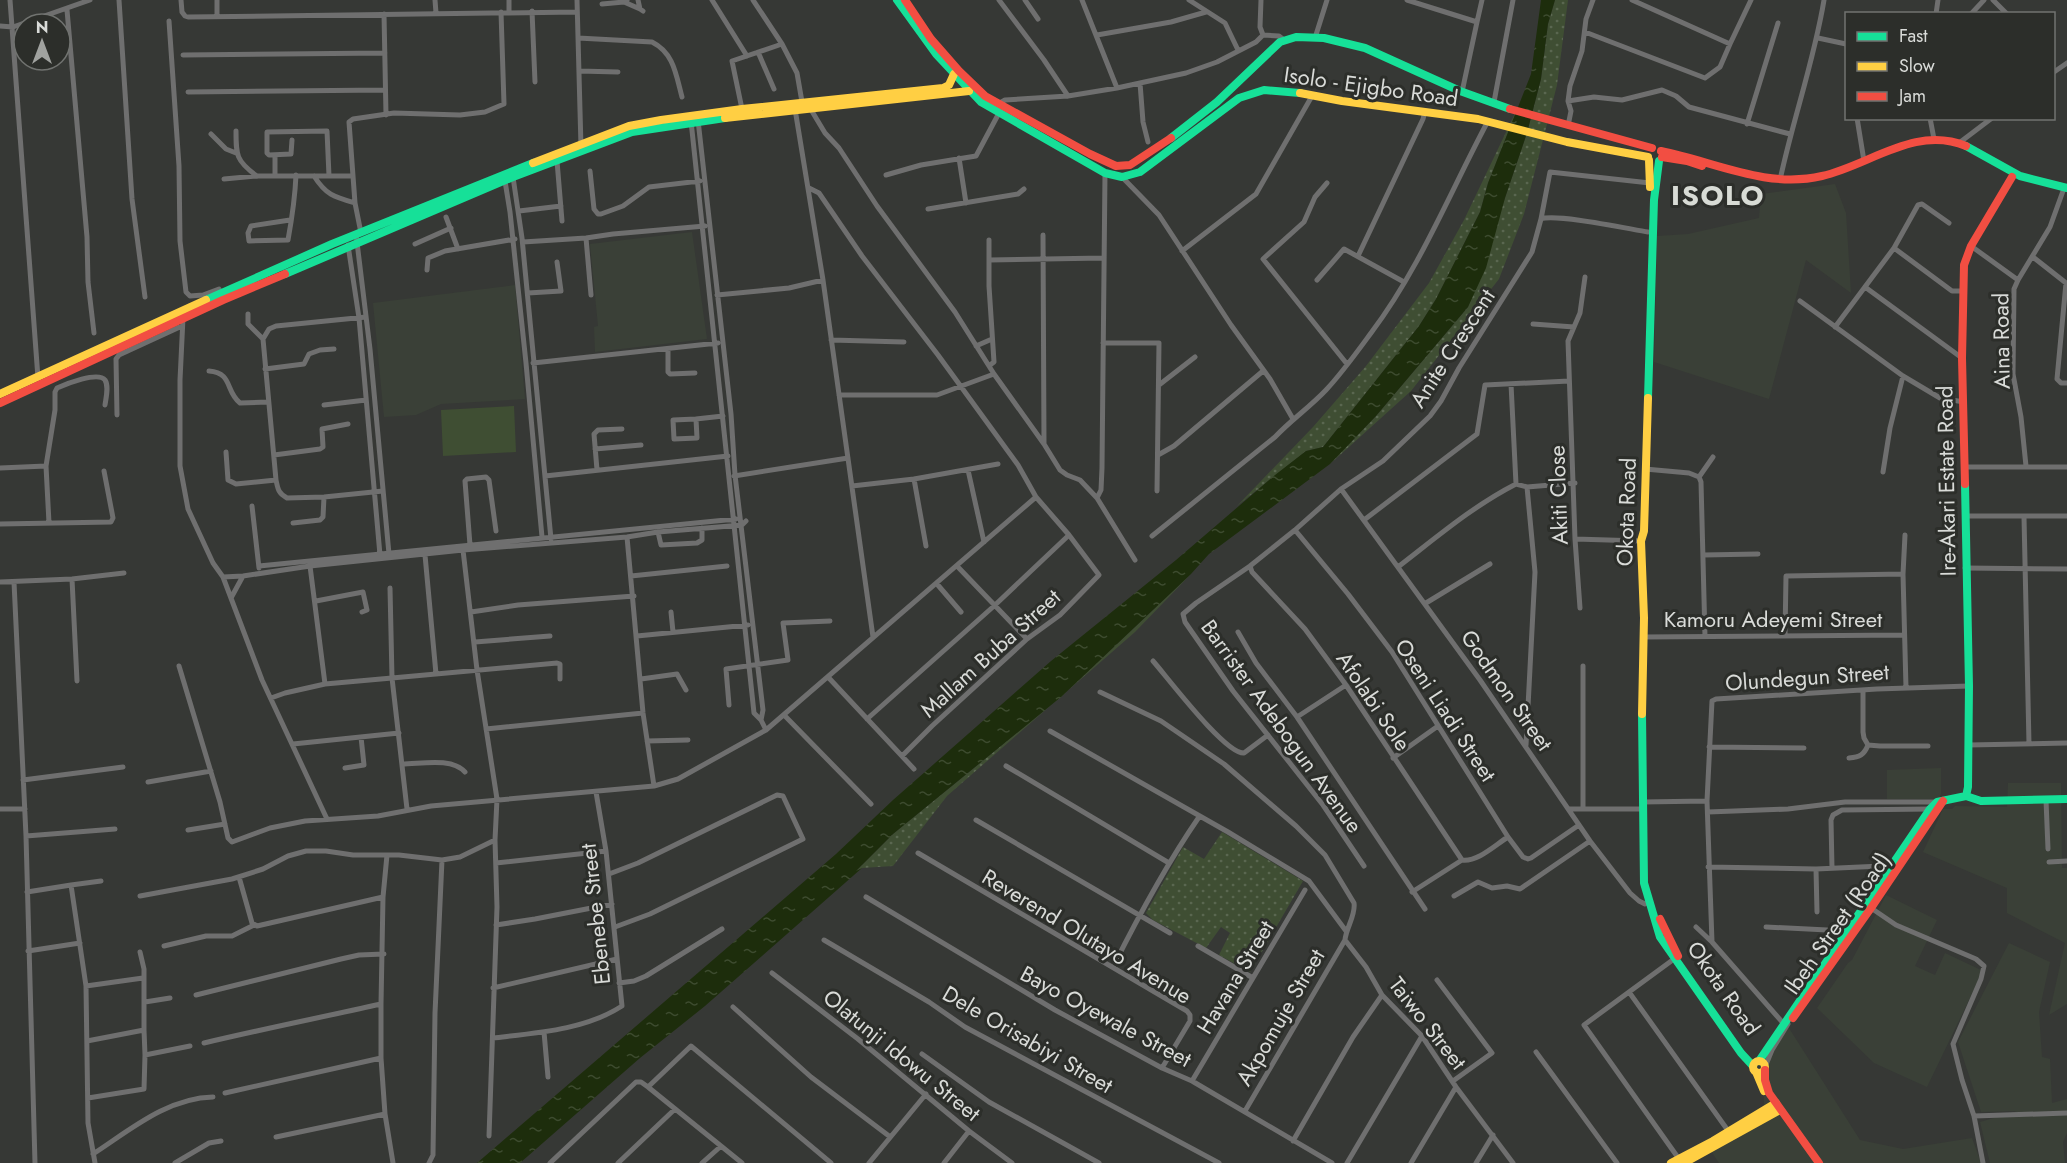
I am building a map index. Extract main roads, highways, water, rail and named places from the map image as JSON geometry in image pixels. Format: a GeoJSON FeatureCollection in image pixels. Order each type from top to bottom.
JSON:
{"type":"FeatureCollection","features":[{"type":"Feature","properties":{"kind":"main road"},"geometry":{"type":"LineString","coordinates":[[897,0],[921,36],[969,91]]}},
{"type":"Feature","properties":{"kind":"main road","name":"Isolo - Ejigbo Road"},"geometry":{"type":"LineString","coordinates":[[905,0],[931,39],[958,71],[996,104],[1109,164],[1123,167],[1137,162],[1168,141],[1233,88],[1284,40],[1293,36],[1353,44],[1378,52],[1462,92],[1658,154]]}},
{"type":"Feature","properties":{"kind":"main road"},"geometry":{"type":"LineString","coordinates":[[694,119],[742,109],[943,88],[949,86],[954,75]]}},
{"type":"Feature","properties":{"kind":"main road"},"geometry":{"type":"LineString","coordinates":[[1233,88],[1239,98]]}},
{"type":"Feature","properties":{"kind":"main road","name":"Isolo - Ejigbo Road"},"geometry":{"type":"LineString","coordinates":[[969,91],[984,105],[1105,172],[1122,177],[1140,172],[1239,98],[1255,91],[1266,90],[1425,111],[1491,123],[1589,148],[1649,158]]}},
{"type":"Feature","properties":{"kind":"main road"},"geometry":{"type":"LineString","coordinates":[[0,403],[358,244],[509,179],[557,161],[629,126],[969,91]]}},
{"type":"Feature","properties":{"kind":"main road"},"geometry":{"type":"LineString","coordinates":[[1658,154],[1689,156],[1745,176],[1780,180],[1816,178],[1918,141],[1934,139],[1959,143],[2014,173],[2066,189]]}},
{"type":"Feature","properties":{"kind":"main road"},"geometry":{"type":"LineString","coordinates":[[1641,541],[1639,530],[1641,420],[1650,183],[1649,151],[1688,161],[1726,175],[1765,184],[1797,184],[1835,178],[1906,149],[1936,143],[1958,148],[2012,177],[2066,189]]}},
{"type":"Feature","properties":{"kind":"main road"},"geometry":{"type":"LineString","coordinates":[[0,394],[347,238],[511,171],[582,148]]}},
{"type":"Feature","properties":{"kind":"main road","name":"Okota Road"},"geometry":{"type":"LineString","coordinates":[[1658,154],[1654,200],[1644,531],[1641,541],[1644,618],[1642,637],[1644,883],[1660,937],[1741,1053],[1759,1066]]}},
{"type":"Feature","properties":{"kind":"main road","name":"Ire-Akari Estate Road"},"geometry":{"type":"LineString","coordinates":[[1966,796],[1969,686],[1962,358],[1964,265],[1971,246],[2012,177]]}},
{"type":"Feature","properties":{"kind":"main road"},"geometry":{"type":"LineString","coordinates":[[1938,804],[1966,796],[1981,801],[2067,800]]}},
{"type":"Feature","properties":{"kind":"main road","name":"Ibeh Street (Road)"},"geometry":{"type":"LineString","coordinates":[[1759,1066],[1847,931],[1938,804]]}},
{"type":"Feature","properties":{"kind":"main road","name":"Ibeh Street (Road)"},"geometry":{"type":"LineString","coordinates":[[1786,1024],[1871,908],[1938,804]]}},
{"type":"Feature","properties":{"kind":"main road","name":"Okota Road"},"geometry":{"type":"LineString","coordinates":[[1644,864],[1650,894],[1664,930],[1679,958],[1739,1045],[1759,1066],[1776,1108],[1814,1163]]}},
{"type":"Feature","properties":{"kind":"main road"},"geometry":{"type":"LineString","coordinates":[[1683,1161],[1729,1132],[1776,1108]]}},
{"type":"Feature","properties":{"kind":"main road"},"geometry":{"type":"LineString","coordinates":[[1671,1163],[1683,1161],[1724,1143],[1776,1108]]}},
{"type":"Feature","properties":{"kind":"main road","name":"Okota Road"},"geometry":{"type":"LineString","coordinates":[[1776,1108],[1820,1163]]}},
{"type":"Feature","properties":{"kind":"water"},"geometry":{"type":"Polygon","coordinates":[[[1541,0],[1555,0],[1548,24],[1541,79],[1486,268],[1468,307],[1376,416],[1330,464],[1209,554],[1191,574],[1061,697],[893,834],[856,871],[862,868],[705,1006],[640,1058],[520,1163],[477,1163],[836,854],[893,800],[1051,661],[1176,560],[1275,475],[1306,451],[1323,447],[1419,326],[1436,299],[1480,212],[1488,183],[1531,74],[1541,0]]]}},
{"type":"Feature","properties":{"kind":"district","name":"ISOLO"},"geometry":{"type":"Point","coordinates":[1718,195]}}]}
